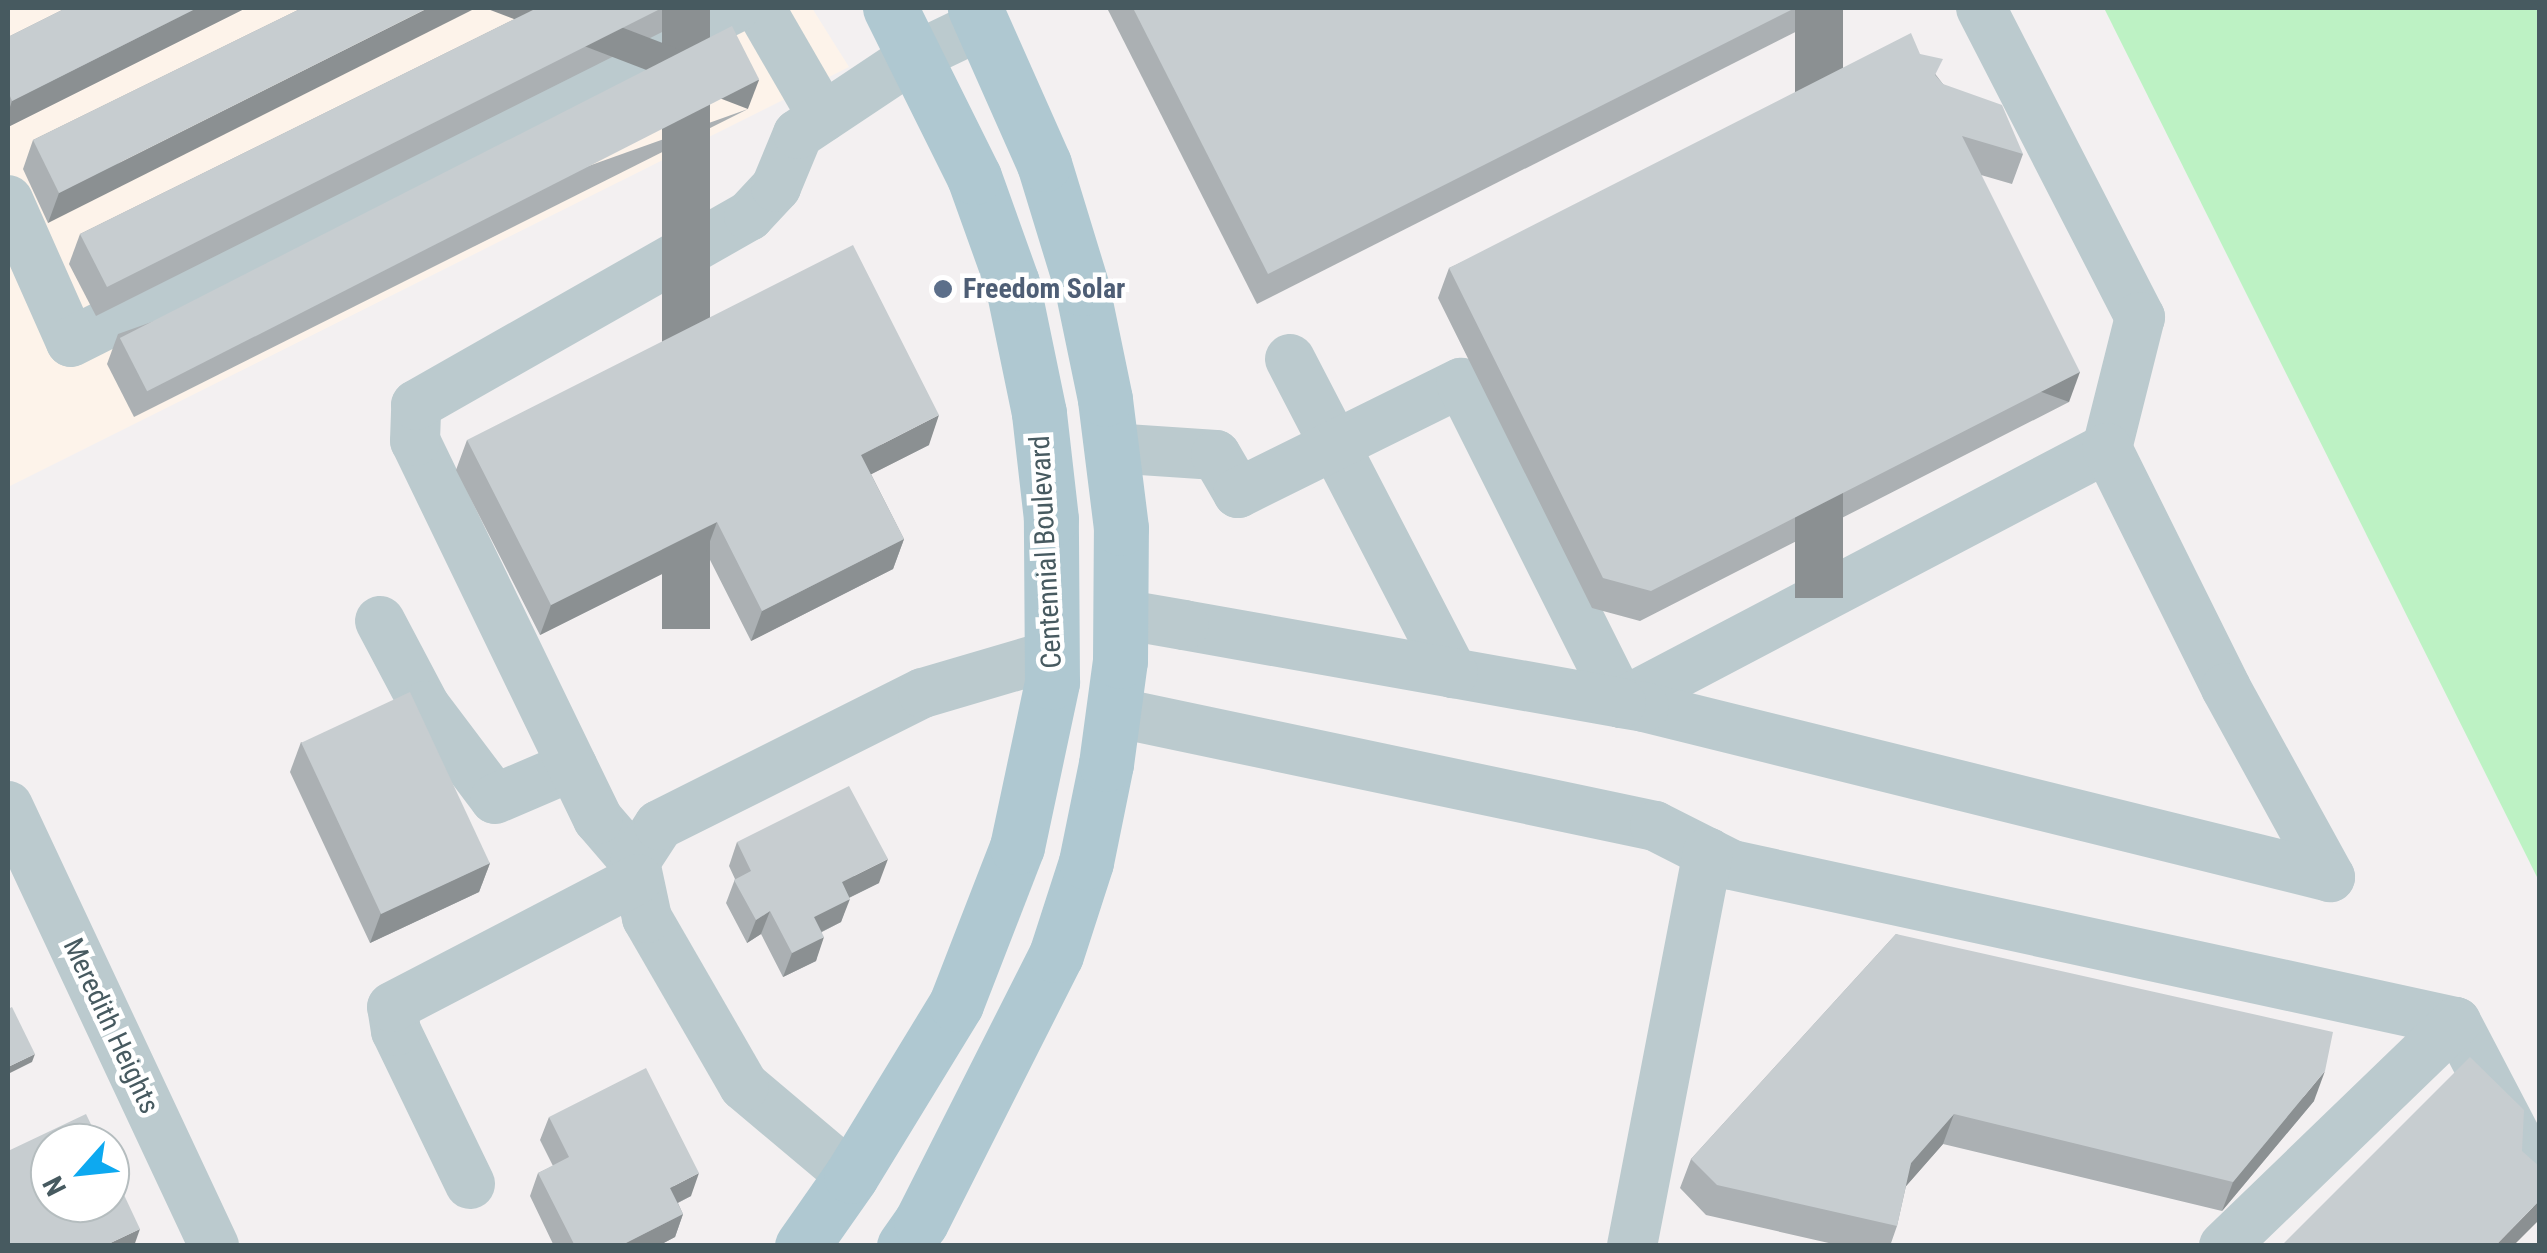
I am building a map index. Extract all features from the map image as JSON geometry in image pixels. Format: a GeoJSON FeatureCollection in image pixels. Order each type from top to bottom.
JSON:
{"type":"FeatureCollection","features":[{"type":"Feature","properties":{"kind":"main road","name":"Centennial Boulevard"},"geometry":{"type":"LineString","coordinates":[[802,1246],[851,1176],[956,1004],[1017,847],[1048,701],[1052,655],[1047,484],[1039,413],[1012,283],[974,177],[890,8]]}},
{"type":"Feature","properties":{"kind":"main road"},"geometry":{"type":"LineString","coordinates":[[851,1176],[925,1238],[1056,955],[1086,862],[1114,712],[1121,528],[1082,288],[1044,164],[979,16]]}},
{"type":"Feature","properties":{"kind":"street"},"geometry":{"type":"LineString","coordinates":[[8,200],[72,342],[735,8]]}},
{"type":"Feature","properties":{"kind":"street"},"geometry":{"type":"LineString","coordinates":[[760,8],[823,117]]}},
{"type":"Feature","properties":{"kind":"street"},"geometry":{"type":"LineString","coordinates":[[1120,614],[1621,703],[2330,877],[2226,688],[2107,448],[2140,317],[1981,8]]}},
{"type":"Feature","properties":{"kind":"street"},"geometry":{"type":"LineString","coordinates":[[851,1176],[744,1086],[647,918],[636,871],[598,818],[416,441],[416,405],[749,216],[776,187],[798,134],[979,16]]}},
{"type":"Feature","properties":{"kind":"street"},"geometry":{"type":"LineString","coordinates":[[1290,359],[1453,673]]}},
{"type":"Feature","properties":{"kind":"street"},"geometry":{"type":"LineString","coordinates":[[1111,448],[1216,455],[1238,493],[1461,383],[1621,703]]}},
{"type":"Feature","properties":{"kind":"street"},"geometry":{"type":"LineString","coordinates":[[1621,703],[2107,448]]}},
{"type":"Feature","properties":{"kind":"street"},"geometry":{"type":"LineString","coordinates":[[380,621],[425,706],[495,799],[572,766]]}},
{"type":"Feature","properties":{"kind":"street"},"geometry":{"type":"LineString","coordinates":[[470,1184],[396,1031],[392,1006],[636,871],[659,825],[905,702],[1052,655]]}},
{"type":"Feature","properties":{"kind":"street"},"geometry":{"type":"LineString","coordinates":[[1114,712],[1656,826],[1732,865],[2456,1022]]}},
{"type":"Feature","properties":{"kind":"street","name":"Meredith Heights"},"geometry":{"type":"LineString","coordinates":[[8,806],[214,1246]]}},
{"type":"Feature","properties":{"kind":"street"},"geometry":{"type":"LineString","coordinates":[[1632,1246],[1708,852]]}},
{"type":"Feature","properties":{"kind":"street"},"geometry":{"type":"LineString","coordinates":[[2456,1022],[2540,1183]]}},
{"type":"Feature","properties":{"kind":"street"},"geometry":{"type":"LineString","coordinates":[[2224,1246],[2456,1022]]}},
{"type":"Feature","properties":{"kind":"shaded area"},"geometry":{"type":"Polygon","coordinates":[[[8,8],[812,8],[849,67],[8,487],[8,8]]]}},
{"type":"Feature","properties":{"kind":"green space"},"geometry":{"type":"Polygon","coordinates":[[[2104,8],[2539,8],[2539,881],[2104,8]]]}},
{"type":"Feature","properties":{"kind":"building"},"geometry":{"type":"Polygon","coordinates":[[[66,8],[197,8],[12,101],[8,91],[8,37],[66,8]]]}},
{"type":"Feature","properties":{"kind":"building"},"geometry":{"type":"Polygon","coordinates":[[[302,8],[428,8],[59,193],[33,140],[302,8]]]}},
{"type":"Feature","properties":{"kind":"building"},"geometry":{"type":"Polygon","coordinates":[[[537,8],[662,8],[107,287],[80,234],[537,8]]]}},
{"type":"Feature","properties":{"kind":"building"},"geometry":{"type":"Polygon","coordinates":[[[1133,8],[1795,8],[1268,274],[1133,8]]]}},
{"type":"Feature","properties":{"kind":"building"},"geometry":{"type":"Polygon","coordinates":[[[732,26],[759,79],[147,391],[120,338],[732,26]]]}},
{"type":"Feature","properties":{"kind":"building"},"geometry":{"type":"Polygon","coordinates":[[[1911,33],[1920,54],[1943,59],[1935,75],[1943,84],[2002,105],[2023,154],[1962,136],[2080,372],[1651,591],[1603,578],[1449,268],[1911,33]]]}},
{"type":"Feature","properties":{"kind":"building"},"geometry":{"type":"Polygon","coordinates":[[[853,245],[939,415],[861,455],[904,539],[762,611],[717,522],[551,605],[467,440],[853,245]]]}},
{"type":"Feature","properties":{"kind":"building"},"geometry":{"type":"Polygon","coordinates":[[[410,692],[490,863],[381,914],[301,743],[410,692]]]}},
{"type":"Feature","properties":{"kind":"building"},"geometry":{"type":"Polygon","coordinates":[[[849,786],[888,859],[842,882],[850,899],[814,917],[824,937],[792,953],[770,911],[756,920],[734,880],[751,871],[737,842],[849,786]]]}},
{"type":"Feature","properties":{"kind":"building"},"geometry":{"type":"Polygon","coordinates":[[[1896,934],[2333,1032],[2325,1071],[2233,1182],[1954,1114],[1911,1163],[1897,1226],[1717,1185],[1691,1159],[1896,934]]]}},
{"type":"Feature","properties":{"kind":"building"},"geometry":{"type":"Polygon","coordinates":[[[12,1007],[35,1054],[8,1067],[8,1009],[12,1007]]]}},
{"type":"Feature","properties":{"kind":"building"},"geometry":{"type":"Polygon","coordinates":[[[2470,1057],[2524,1110],[2522,1151],[2540,1167],[2540,1200],[2495,1246],[2281,1246],[2470,1057]]]}},
{"type":"Feature","properties":{"kind":"building"},"geometry":{"type":"Polygon","coordinates":[[[646,1068],[699,1173],[670,1188],[683,1214],[620,1246],[575,1246],[538,1173],[569,1157],[549,1117],[646,1068]]]}},
{"type":"Feature","properties":{"kind":"building"},"geometry":{"type":"Polygon","coordinates":[[[86,1114],[90,1123],[67,1123],[86,1114]]]}},
{"type":"Feature","properties":{"kind":"building"},"geometry":{"type":"Polygon","coordinates":[[[30,1141],[30,1223],[130,1223],[130,1208],[140,1229],[104,1246],[8,1246],[8,1151],[30,1141]]]}},
{"type":"Feature","properties":{"kind":"place","name":"Freedom Solar"},"geometry":{"type":"Point","coordinates":[943,289]}}]}
